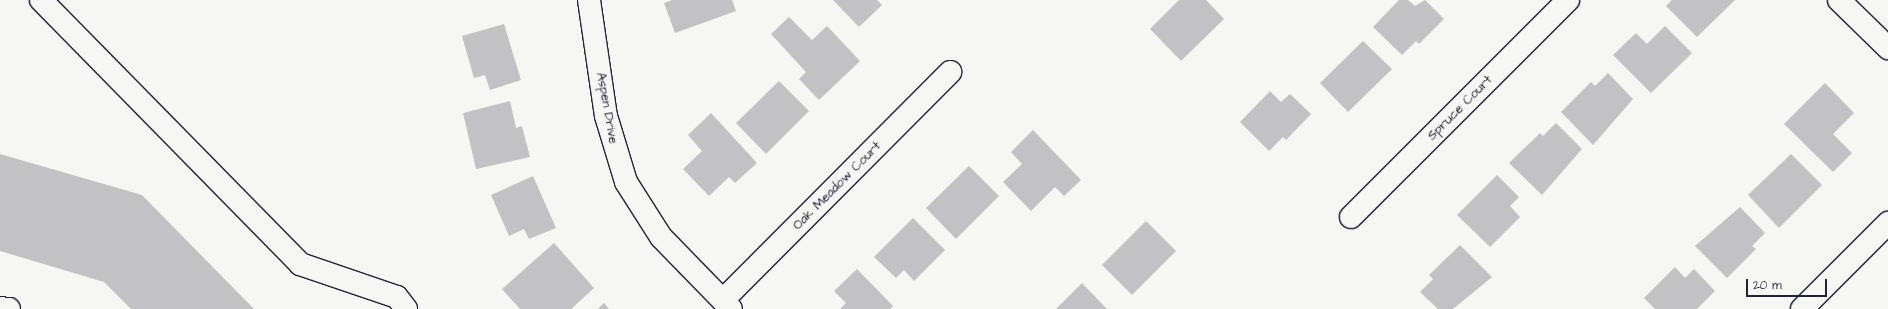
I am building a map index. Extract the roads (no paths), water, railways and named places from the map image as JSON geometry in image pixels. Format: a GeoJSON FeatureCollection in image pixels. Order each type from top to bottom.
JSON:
{"type":"FeatureCollection","features":[{"type":"Feature","properties":{"kind":"street"},"geometry":{"type":"LineString","coordinates":[[41,0],[300,264],[397,298],[406,309]]}},
{"type":"Feature","properties":{"kind":"street","name":"Aspen Drive"},"geometry":{"type":"LineString","coordinates":[[589,0],[606,116],[626,182],[662,237],[727,305]]}},
{"type":"Feature","properties":{"kind":"street","name":"Spruce Court"},"geometry":{"type":"LineString","coordinates":[[1351,217],[1568,0]]}},
{"type":"Feature","properties":{"kind":"street"},"geometry":{"type":"LineString","coordinates":[[1839,0],[1888,48]]}},
{"type":"Feature","properties":{"kind":"street","name":"Oak Meadow Court"},"geometry":{"type":"LineString","coordinates":[[727,305],[950,72]]}},
{"type":"Feature","properties":{"kind":"street"},"geometry":{"type":"LineString","coordinates":[[1802,309],[1888,223]]}},
{"type":"Feature","properties":{"kind":"street"},"geometry":{"type":"LineString","coordinates":[[0,308],[9,309]]}}]}
